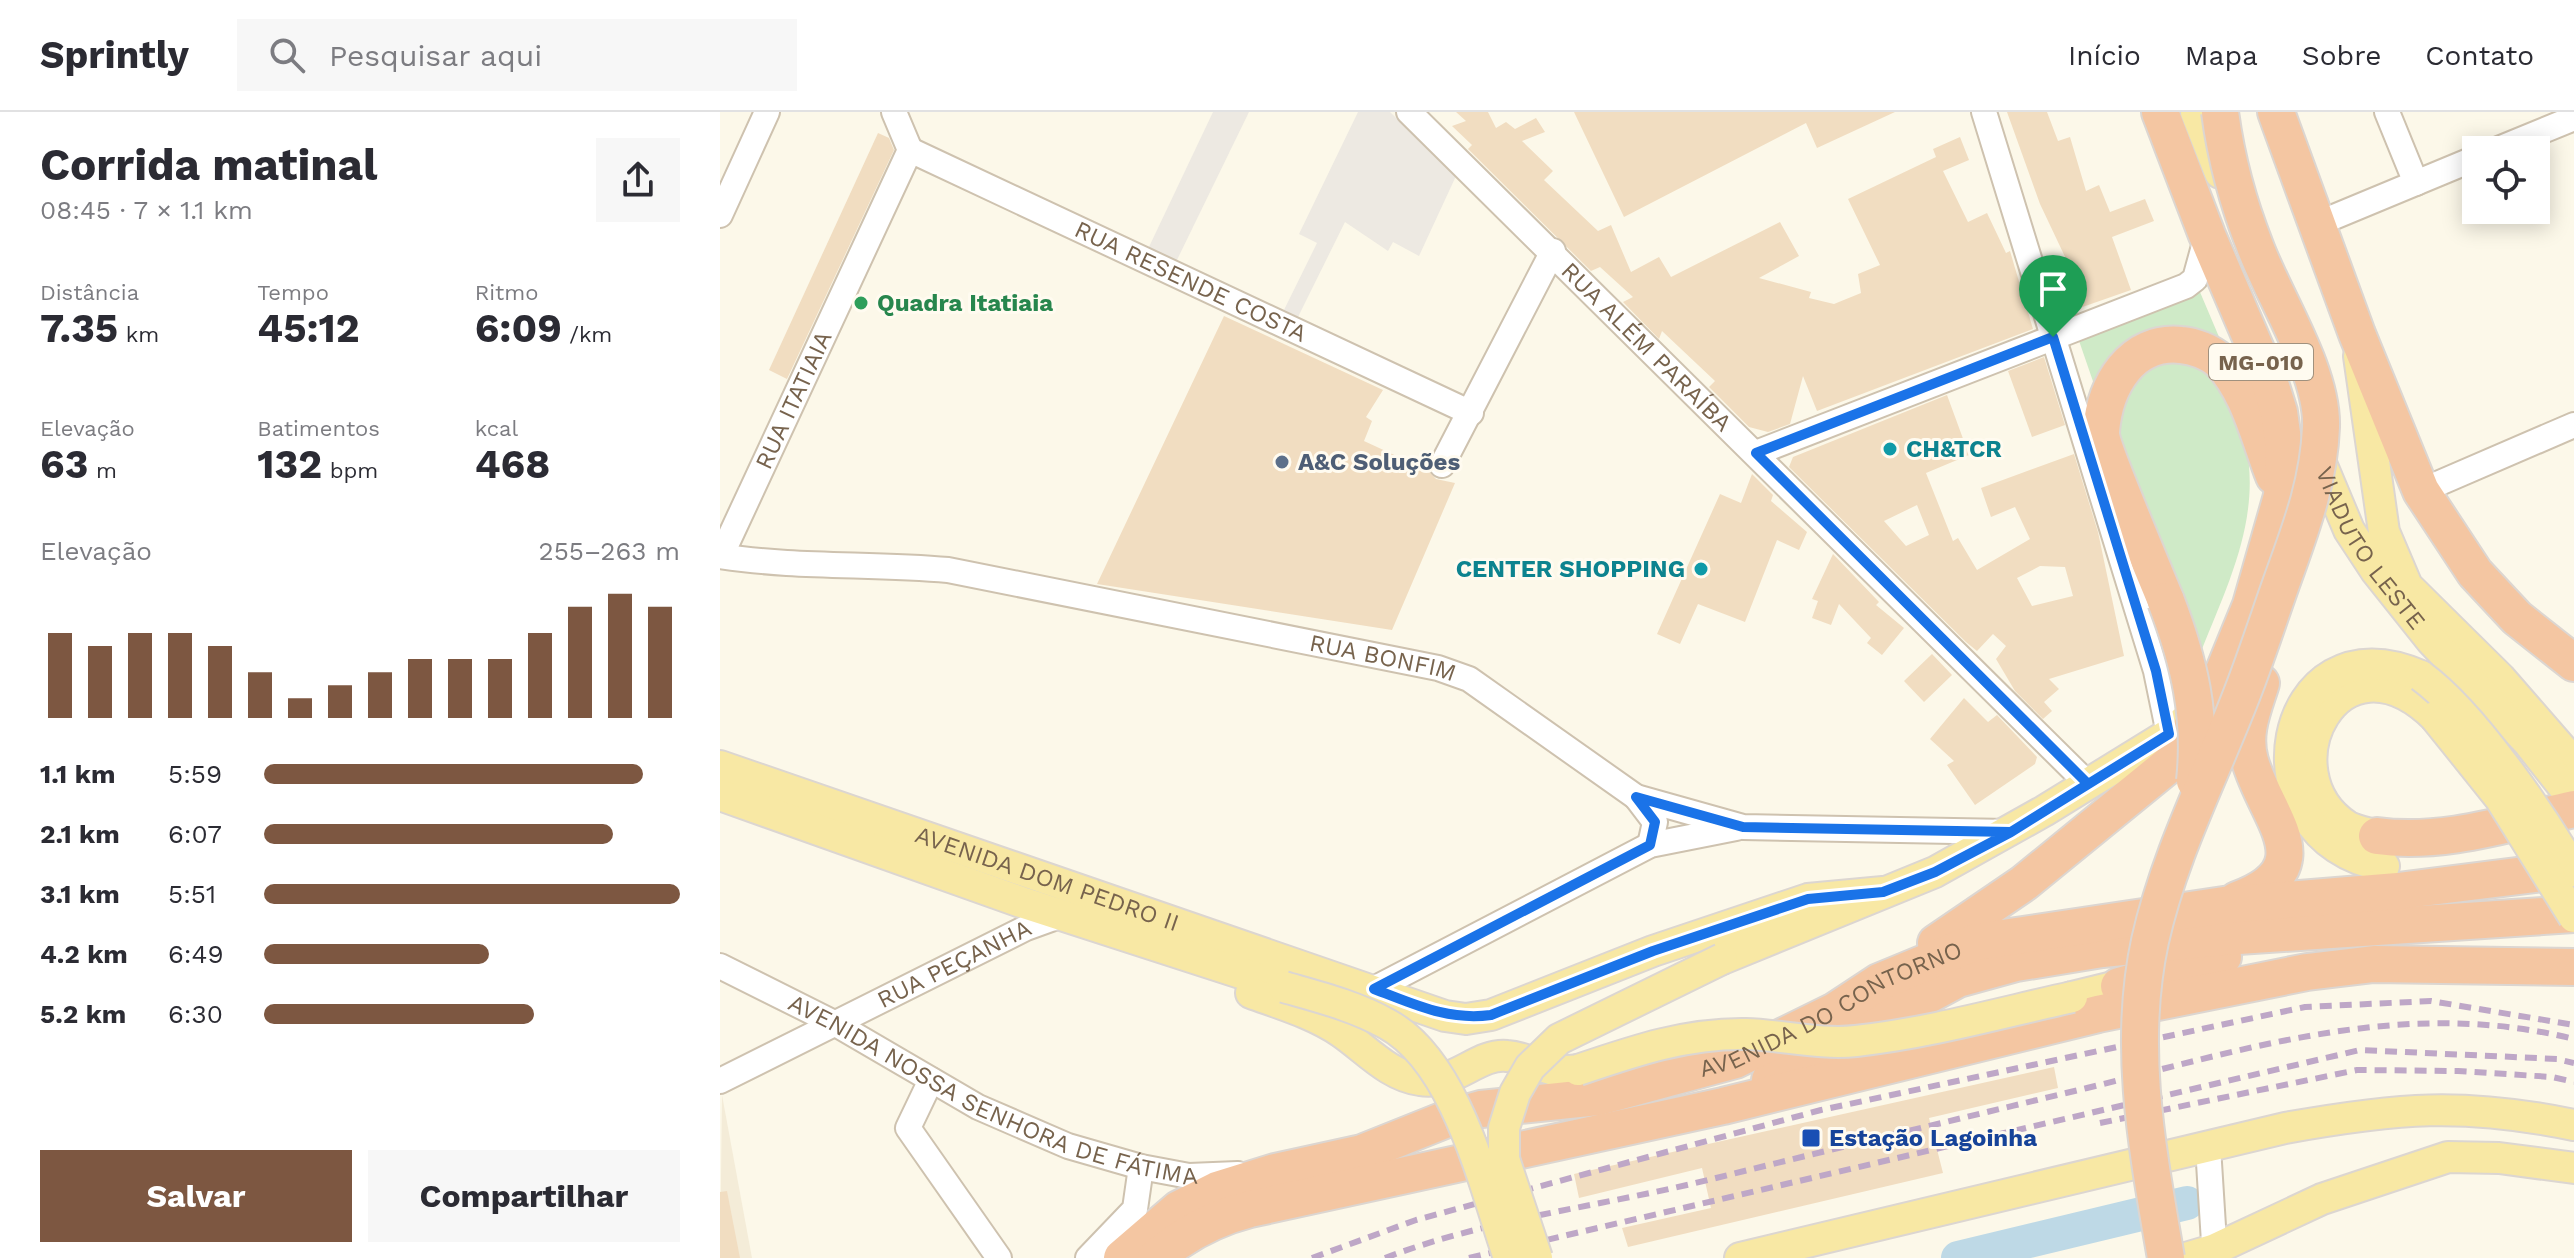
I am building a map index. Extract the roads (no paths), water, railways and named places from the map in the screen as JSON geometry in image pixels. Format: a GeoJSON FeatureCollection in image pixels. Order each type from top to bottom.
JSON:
{"type":"FeatureCollection","features":[{"type":"Feature","properties":{"kind":"highway","name":"MG-010"},"geometry":{"type":"LineString","coordinates":[[2160,112],[2207,235],[2269,380],[2279,412],[2284,447],[2282,496],[2251,605],[2221,678],[2204,704]]}},
{"type":"Feature","properties":{"kind":"highway"},"geometry":{"type":"LineString","coordinates":[[2166,1258],[2146,1140],[2139,1072],[2150,942],[2173,860],[2245,687],[2315,488],[2321,423],[2308,364],[2255,247],[2226,154],[2220,112]]}},
{"type":"Feature","properties":{"kind":"highway"},"geometry":{"type":"LineString","coordinates":[[2286,123],[2317,224],[2357,334],[2421,491],[2475,573],[2517,618],[2571,659]]}},
{"type":"Feature","properties":{"kind":"highway"},"geometry":{"type":"LineString","coordinates":[[2192,811],[2199,746],[2195,692],[2183,646],[2100,434],[2114,381],[2137,353],[2168,343],[2194,346],[2218,359],[2242,392],[2282,496]]}},
{"type":"Feature","properties":{"kind":"highway"},"geometry":{"type":"LineString","coordinates":[[2224,905],[2258,892],[2278,877],[2285,861],[2286,844],[2250,760],[2247,727],[2281,627],[2309,528],[2312,496],[2308,430]]}},
{"type":"Feature","properties":{"kind":"highway"},"geometry":{"type":"LineString","coordinates":[[1879,982],[2024,883],[2171,763],[2204,704]]}},
{"type":"Feature","properties":{"kind":"highway"},"geometry":{"type":"LineString","coordinates":[[2380,851],[2410,841],[2521,822],[2574,809]]}},
{"type":"Feature","properties":{"kind":"highway"},"geometry":{"type":"LineString","coordinates":[[2521,822],[2574,823]]}},
{"type":"Feature","properties":{"kind":"highway"},"geometry":{"type":"LineString","coordinates":[[2380,851],[2466,882]]}},
{"type":"Feature","properties":{"kind":"highway","name":"AVENIDA DO CONTORNO"},"geometry":{"type":"LineString","coordinates":[[1156,1258],[1187,1219],[1217,1190],[1275,1172],[1362,1153],[1452,1117],[1481,1109],[1598,1097],[1735,1060],[1835,1011],[1879,982],[1976,942],[2224,905],[2574,870]]}},
{"type":"Feature","properties":{"kind":"highway"},"geometry":{"type":"LineString","coordinates":[[2117,986],[2194,962],[2244,953],[2335,940],[2452,932],[2570,915]]}},
{"type":"Feature","properties":{"kind":"highway","name":"AVENIDA DO CONTORNO"},"geometry":{"type":"LineString","coordinates":[[1723,1106],[1958,979],[2016,963],[2102,949],[2223,937],[2570,915]]}},
{"type":"Feature","properties":{"kind":"highway"},"geometry":{"type":"LineString","coordinates":[[2117,986],[2303,962],[2374,964]]}},
{"type":"Feature","properties":{"kind":"highway","name":"AVENIDA DO CONTORNO"},"geometry":{"type":"LineString","coordinates":[[1122,1258],[1187,1219],[1220,1217],[1723,1106],[2098,1014],[2307,972],[2374,964],[2574,967]]}},
{"type":"Feature","properties":{"kind":"main road","name":"VIADUTO LESTE"},"geometry":{"type":"LineString","coordinates":[[2196,112],[2297,372],[2308,430],[2349,530],[2376,571],[2431,640],[2528,742],[2574,800]]}},
{"type":"Feature","properties":{"kind":"main road","name":"VIADUTO LESTE"},"geometry":{"type":"LineString","coordinates":[[2357,334],[2360,379],[2384,532],[2407,586],[2500,678],[2574,763]]}},
{"type":"Feature","properties":{"kind":"main road","name":"VIADUTO LESTE"},"geometry":{"type":"LineString","coordinates":[[2380,851],[2340,852],[2305,817],[2294,790],[2288,756],[2289,739],[2306,698],[2336,672],[2384,664],[2421,676],[2439,689],[2508,774],[2574,870]]}},
{"type":"Feature","properties":{"kind":"main road"},"geometry":{"type":"LineString","coordinates":[[2380,851],[2348,827],[2322,797],[2311,751],[2317,726],[2327,708],[2341,696],[2381,686],[2415,698],[2435,717],[2500,798],[2570,915]]}},
{"type":"Feature","properties":{"kind":"main road"},"geometry":{"type":"LineString","coordinates":[[1537,1258],[1504,1159],[1504,1128],[1515,1093],[1530,1067],[1559,1039],[1722,959],[1935,872],[2011,832],[2169,734],[2204,704]]}},
{"type":"Feature","properties":{"kind":"main road","name":"AVENIDA DOM PEDRO II"},"geometry":{"type":"LineString","coordinates":[[720,766],[1147,915],[1374,989],[1445,1016],[1466,1019],[1491,1015],[1653,951],[1808,899],[1883,892]]}},
{"type":"Feature","properties":{"kind":"main road","name":"AVENIDA DOM PEDRO II"},"geometry":{"type":"LineString","coordinates":[[720,795],[1155,947],[1347,1006],[1390,1025],[1420,1048],[1449,1088],[1509,1258]]}},
{"type":"Feature","properties":{"kind":"main road"},"geometry":{"type":"LineString","coordinates":[[1155,947],[1232,986],[1340,1031],[1403,1076],[1436,1081],[1459,1075],[1496,1057],[1508,1056],[1543,1070],[1578,1070],[1658,1043],[1688,1038],[1744,1034],[1852,1042],[1921,1031],[2117,986]]}},
{"type":"Feature","properties":{"kind":"main road"},"geometry":{"type":"LineString","coordinates":[[1740,1258],[2301,1125],[2428,1107],[2510,1112],[2574,1125]]}},
{"type":"Feature","properties":{"kind":"main road"},"geometry":{"type":"LineString","coordinates":[[2205,1255],[2322,1199],[2448,1157],[2499,1158],[2574,1168]]}},
{"type":"Feature","properties":{"kind":"street"},"geometry":{"type":"LineString","coordinates":[[720,215],[767,112]]}},
{"type":"Feature","properties":{"kind":"street"},"geometry":{"type":"LineString","coordinates":[[894,112],[910,150]]}},
{"type":"Feature","properties":{"kind":"street","name":"RUA ALÉM PARAÍBA"},"geometry":{"type":"LineString","coordinates":[[1409,112],[1553,251],[2088,784]]}},
{"type":"Feature","properties":{"kind":"street"},"geometry":{"type":"LineString","coordinates":[[1984,112],[2156,671],[2169,734]]}},
{"type":"Feature","properties":{"kind":"street"},"geometry":{"type":"LineString","coordinates":[[2387,112],[2416,183]]}},
{"type":"Feature","properties":{"kind":"street"},"geometry":{"type":"LineString","coordinates":[[2530,136],[2574,118]]}},
{"type":"Feature","properties":{"kind":"street","name":"RUA RESENDE COSTA"},"geometry":{"type":"LineString","coordinates":[[910,150],[1471,413]]}},
{"type":"Feature","properties":{"kind":"street","name":"RUA ITATIAIA"},"geometry":{"type":"LineString","coordinates":[[720,556],[910,150]]}},
{"type":"Feature","properties":{"kind":"street"},"geometry":{"type":"LineString","coordinates":[[2317,224],[2462,164]]}},
{"type":"Feature","properties":{"kind":"street"},"geometry":{"type":"LineString","coordinates":[[1756,453],[2186,286],[2195,279],[2207,235]]}},
{"type":"Feature","properties":{"kind":"street"},"geometry":{"type":"LineString","coordinates":[[1442,465],[1553,251]]}},
{"type":"Feature","properties":{"kind":"street"},"geometry":{"type":"LineString","coordinates":[[2053,337],[2065,355],[2100,434]]}},
{"type":"Feature","properties":{"kind":"street"},"geometry":{"type":"LineString","coordinates":[[2421,491],[2574,425]]}},
{"type":"Feature","properties":{"kind":"street","name":"RUA BONFIM"},"geometry":{"type":"LineString","coordinates":[[720,556],[782,565],[894,565],[948,570],[1438,668],[1469,679],[1636,797],[1743,827],[2011,832]]}},
{"type":"Feature","properties":{"kind":"street"},"geometry":{"type":"LineString","coordinates":[[1636,797],[1655,822],[1650,845]]}},
{"type":"Feature","properties":{"kind":"street"},"geometry":{"type":"LineString","coordinates":[[1374,989],[1650,845],[1743,827]]}},
{"type":"Feature","properties":{"kind":"street","name":"RUA PEÇANHA"},"geometry":{"type":"LineString","coordinates":[[720,1081],[1026,928],[1062,915]]}},
{"type":"Feature","properties":{"kind":"street","name":"AVENIDA NOSSA SENHORA DE FÁTIMA"},"geometry":{"type":"LineString","coordinates":[[720,966],[834,1023],[978,1107],[1068,1146],[1141,1167],[1189,1176],[1275,1172]]}},
{"type":"Feature","properties":{"kind":"street"},"geometry":{"type":"LineString","coordinates":[[931,1080],[908,1128],[999,1258]]}},
{"type":"Feature","properties":{"kind":"street"},"geometry":{"type":"LineString","coordinates":[[2205,1255],[2208,1147]]}},
{"type":"Feature","properties":{"kind":"street"},"geometry":{"type":"LineString","coordinates":[[1088,1258],[1135,1209],[1141,1167]]}},
{"type":"Feature","properties":{"kind":"waterway"},"geometry":{"type":"LineString","coordinates":[[1958,1258],[2187,1203]]}},
{"type":"Feature","properties":{"kind":"railway"},"geometry":{"type":"LineString","coordinates":[[1312,1258],[1416,1220],[1821,1110],[2305,1007],[2431,1001],[2574,1025]]}},
{"type":"Feature","properties":{"kind":"railway"},"geometry":{"type":"LineString","coordinates":[[1385,1258],[1424,1244],[1506,1223],[1671,1189],[2268,1044],[2328,1033],[2450,1023],[2511,1027],[2574,1039]]}},
{"type":"Feature","properties":{"kind":"railway"},"geometry":{"type":"LineString","coordinates":[[1469,1258],[2360,1050],[2557,1059],[2574,1063]]}},
{"type":"Feature","properties":{"kind":"railway"},"geometry":{"type":"LineString","coordinates":[[2100,1123],[2357,1070],[2458,1071],[2552,1077],[2574,1082]]}},
{"type":"Feature","properties":{"kind":"place","name":"Quadra Itatiaia"},"geometry":{"type":"Point","coordinates":[861,303]}},
{"type":"Feature","properties":{"kind":"place","name":"CH&TCR"},"geometry":{"type":"Point","coordinates":[1890,449]}},
{"type":"Feature","properties":{"kind":"place","name":"A&C Soluções"},"geometry":{"type":"Point","coordinates":[1282,462]}},
{"type":"Feature","properties":{"kind":"place","name":"CENTER SHOPPING"},"geometry":{"type":"Point","coordinates":[1701,569]}},
{"type":"Feature","properties":{"kind":"place","name":"Estação Lagoinha"},"geometry":{"type":"Point","coordinates":[1811,1138]}}]}
